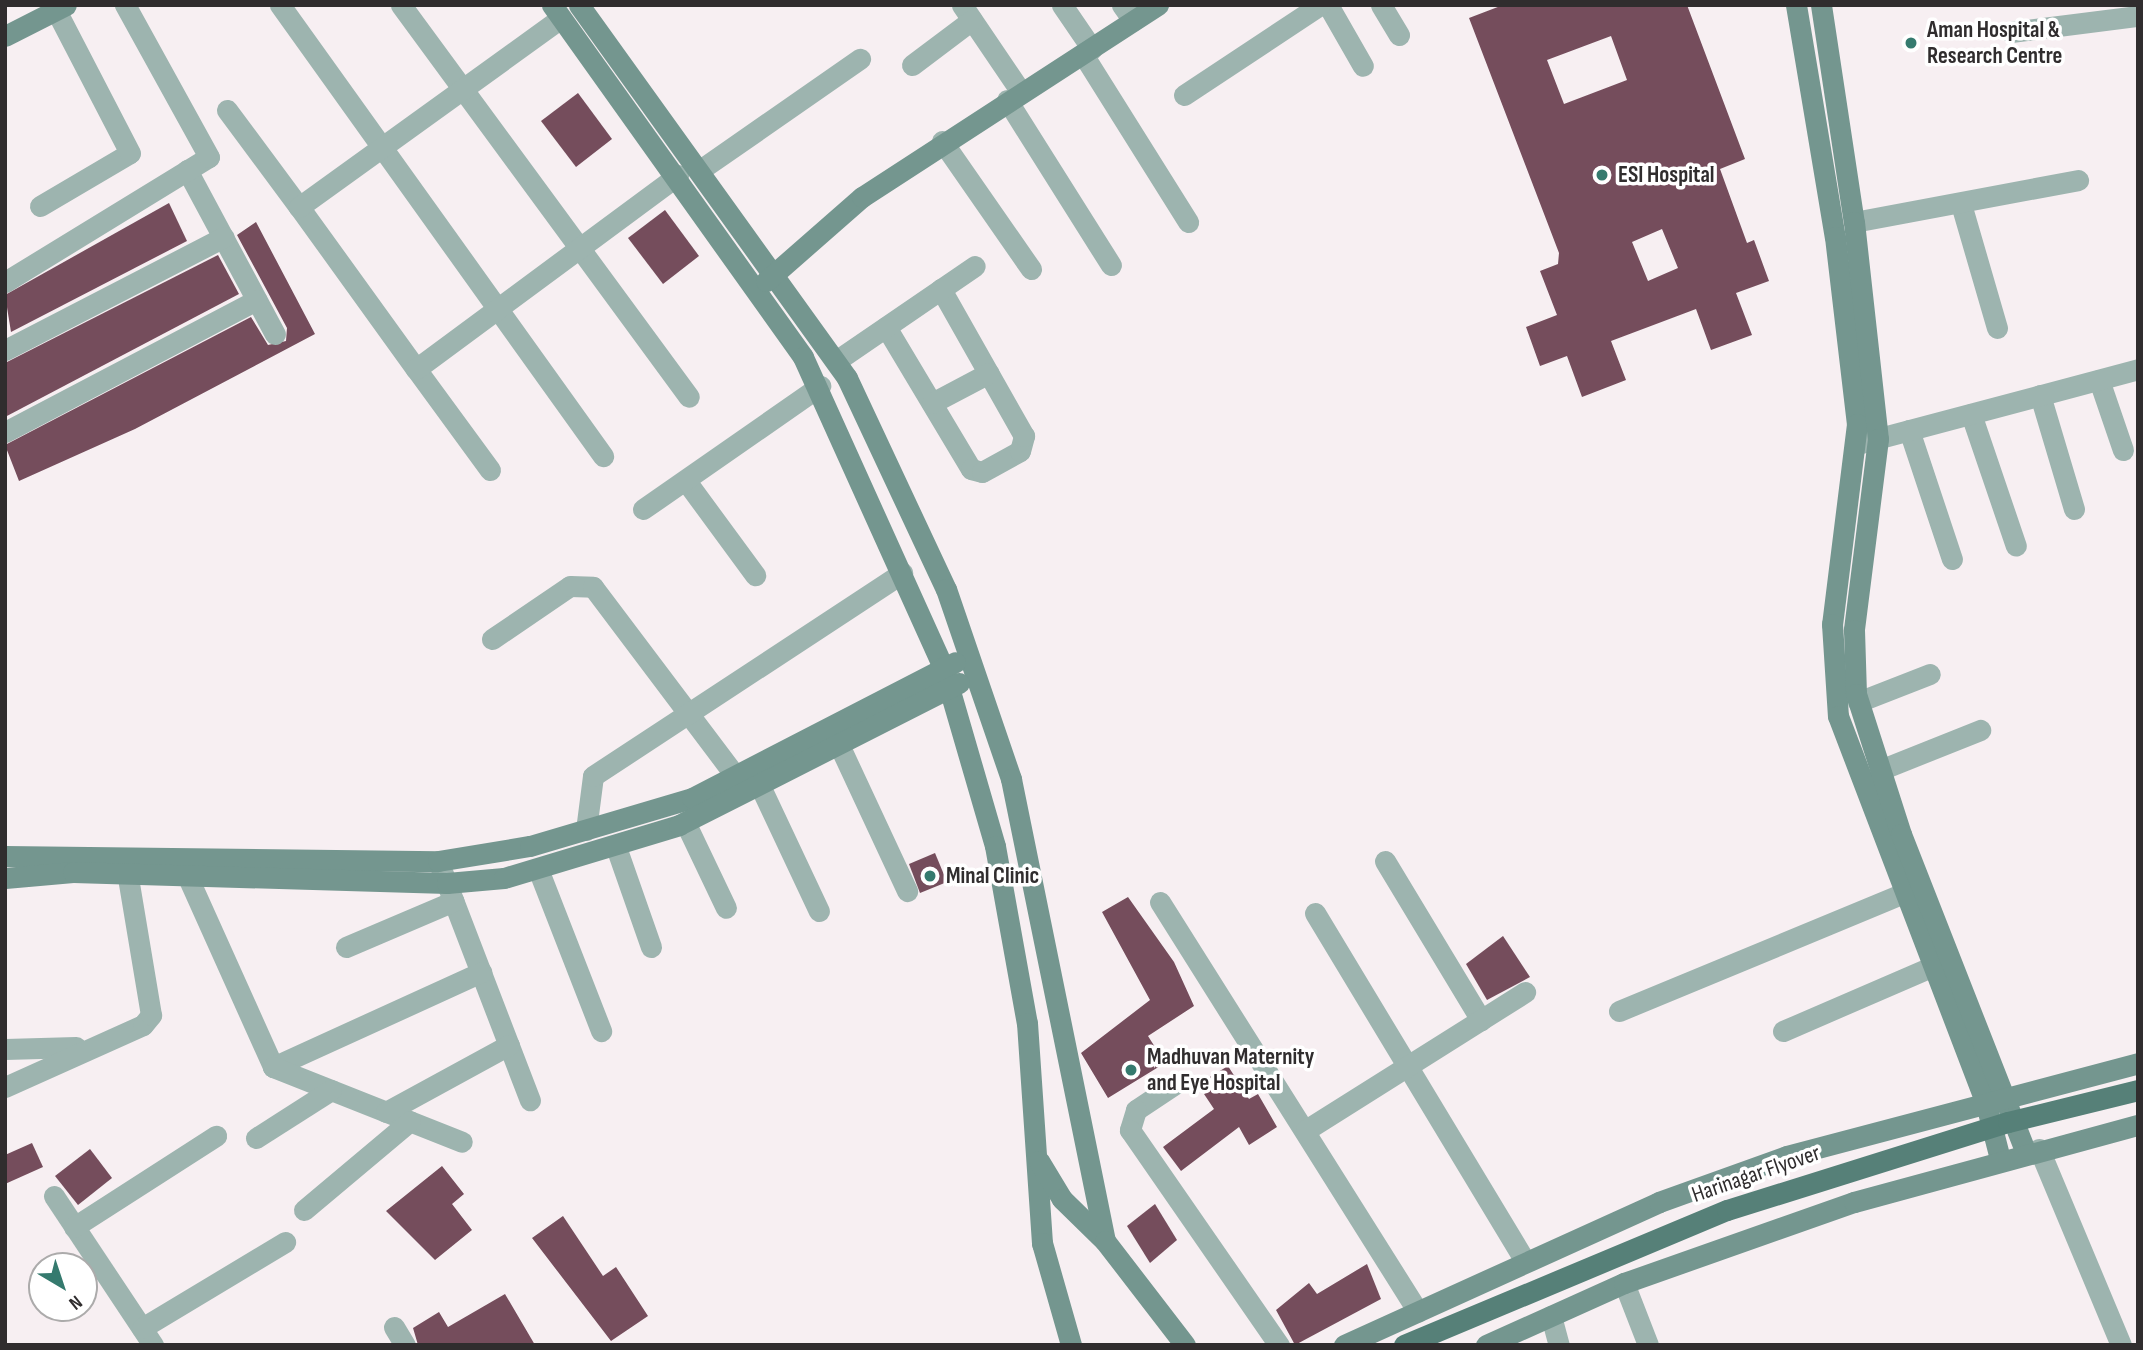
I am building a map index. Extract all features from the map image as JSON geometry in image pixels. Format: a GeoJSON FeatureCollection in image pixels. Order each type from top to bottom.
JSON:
{"type":"FeatureCollection","features":[{"type":"Feature","properties":{"kind":"main road","name":"Harinagar Flyover"},"geometry":{"type":"LineString","coordinates":[[1404,1345],[1727,1210],[2008,1122],[2138,1090]]}},
{"type":"Feature","properties":{"kind":"street"},"geometry":{"type":"LineString","coordinates":[[5,282],[209,157],[125,5]]}},
{"type":"Feature","properties":{"kind":"street"},"geometry":{"type":"LineString","coordinates":[[280,5],[603,456]]}},
{"type":"Feature","properties":{"kind":"street"},"geometry":{"type":"LineString","coordinates":[[401,5],[689,397]]}},
{"type":"Feature","properties":{"kind":"street"},"geometry":{"type":"LineString","coordinates":[[579,5],[776,272],[836,361],[946,589],[1011,779],[1055,1012],[1105,1241]]}},
{"type":"Feature","properties":{"kind":"street"},"geometry":{"type":"LineString","coordinates":[[1062,5],[1188,222]]}},
{"type":"Feature","properties":{"kind":"street"},"geometry":{"type":"LineString","coordinates":[[758,289],[862,197],[942,141],[1088,52],[1128,13],[1158,5]]}},
{"type":"Feature","properties":{"kind":"street"},"geometry":{"type":"LineString","coordinates":[[1184,95],[1320,5]]}},
{"type":"Feature","properties":{"kind":"street"},"geometry":{"type":"LineString","coordinates":[[1328,5],[1363,66]]}},
{"type":"Feature","properties":{"kind":"street"},"geometry":{"type":"LineString","coordinates":[[1381,5],[1399,36]]}},
{"type":"Feature","properties":{"kind":"street"},"geometry":{"type":"LineString","coordinates":[[1796,5],[1835,237],[1857,444],[1833,611],[1836,701],[1902,894],[1931,968],[1996,1102],[2032,1151],[2121,1345]]}},
{"type":"Feature","properties":{"kind":"street"},"geometry":{"type":"LineString","coordinates":[[1821,5],[1854,222],[1878,439],[1854,630],[1858,702],[1996,1102],[2000,1159]]}},
{"type":"Feature","properties":{"kind":"street"},"geometry":{"type":"LineString","coordinates":[[5,36],[61,8],[131,153],[40,206]]}},
{"type":"Feature","properties":{"kind":"street"},"geometry":{"type":"LineString","coordinates":[[299,207],[462,88],[556,11],[678,175],[758,289],[820,386],[943,667],[995,846],[1025,1017],[1042,1243],[1071,1345]]}},
{"type":"Feature","properties":{"kind":"street"},"geometry":{"type":"LineString","coordinates":[[912,65],[967,13],[1111,265]]}},
{"type":"Feature","properties":{"kind":"street"},"geometry":{"type":"LineString","coordinates":[[2011,32],[2138,16]]}},
{"type":"Feature","properties":{"kind":"street"},"geometry":{"type":"LineString","coordinates":[[700,170],[860,59]]}},
{"type":"Feature","properties":{"kind":"street"},"geometry":{"type":"LineString","coordinates":[[226,110],[490,470]]}},
{"type":"Feature","properties":{"kind":"street"},"geometry":{"type":"LineString","coordinates":[[942,141],[1031,269]]}},
{"type":"Feature","properties":{"kind":"street"},"geometry":{"type":"LineString","coordinates":[[187,170],[275,334]]}},
{"type":"Feature","properties":{"kind":"street"},"geometry":{"type":"LineString","coordinates":[[416,369],[678,175]]}},
{"type":"Feature","properties":{"kind":"street"},"geometry":{"type":"LineString","coordinates":[[1854,222],[2078,180]]}},
{"type":"Feature","properties":{"kind":"street"},"geometry":{"type":"LineString","coordinates":[[1961,204],[1997,328]]}},
{"type":"Feature","properties":{"kind":"street"},"geometry":{"type":"LineString","coordinates":[[5,350],[224,237]]}},
{"type":"Feature","properties":{"kind":"street"},"geometry":{"type":"LineString","coordinates":[[836,361],[975,267]]}},
{"type":"Feature","properties":{"kind":"street"},"geometry":{"type":"LineString","coordinates":[[886,327],[971,469],[989,469],[1025,444],[989,373],[941,289]]}},
{"type":"Feature","properties":{"kind":"street"},"geometry":{"type":"LineString","coordinates":[[5,432],[256,299]]}},
{"type":"Feature","properties":{"kind":"street"},"geometry":{"type":"LineString","coordinates":[[1857,444],[2138,369]]}},
{"type":"Feature","properties":{"kind":"street"},"geometry":{"type":"LineString","coordinates":[[932,403],[989,373]]}},
{"type":"Feature","properties":{"kind":"street"},"geometry":{"type":"LineString","coordinates":[[2099,380],[2123,450]]}},
{"type":"Feature","properties":{"kind":"street"},"geometry":{"type":"LineString","coordinates":[[643,509],[820,386]]}},
{"type":"Feature","properties":{"kind":"street"},"geometry":{"type":"LineString","coordinates":[[2040,395],[2074,509]]}},
{"type":"Feature","properties":{"kind":"street"},"geometry":{"type":"LineString","coordinates":[[1971,414],[2016,546]]}},
{"type":"Feature","properties":{"kind":"street"},"geometry":{"type":"LineString","coordinates":[[1909,430],[1952,559]]}},
{"type":"Feature","properties":{"kind":"street"},"geometry":{"type":"LineString","coordinates":[[686,481],[755,575]]}},
{"type":"Feature","properties":{"kind":"street"},"geometry":{"type":"LineString","coordinates":[[586,830],[590,779],[688,710],[902,573]]}},
{"type":"Feature","properties":{"kind":"street"},"geometry":{"type":"LineString","coordinates":[[492,639],[570,586],[585,583],[688,710],[736,777]]}},
{"type":"Feature","properties":{"kind":"street"},"geometry":{"type":"LineString","coordinates":[[5,856],[438,861],[586,830],[674,805],[736,777],[943,667],[973,665]]}},
{"type":"Feature","properties":{"kind":"street"},"geometry":{"type":"LineString","coordinates":[[346,947],[450,892],[616,847],[685,822],[761,788],[949,689],[973,665]]}},
{"type":"Feature","properties":{"kind":"street"},"geometry":{"type":"LineString","coordinates":[[1858,702],[1930,674]]}},
{"type":"Feature","properties":{"kind":"street"},"geometry":{"type":"LineString","coordinates":[[1880,770],[1980,730]]}},
{"type":"Feature","properties":{"kind":"street"},"geometry":{"type":"LineString","coordinates":[[840,747],[907,891]]}},
{"type":"Feature","properties":{"kind":"street"},"geometry":{"type":"LineString","coordinates":[[761,788],[819,911]]}},
{"type":"Feature","properties":{"kind":"street"},"geometry":{"type":"LineString","coordinates":[[685,822],[726,908]]}},
{"type":"Feature","properties":{"kind":"street"},"geometry":{"type":"LineString","coordinates":[[616,847],[651,947]]}},
{"type":"Feature","properties":{"kind":"street"},"geometry":{"type":"LineString","coordinates":[[438,861],[530,1100]]}},
{"type":"Feature","properties":{"kind":"street"},"geometry":{"type":"LineString","coordinates":[[1385,861],[1481,1020]]}},
{"type":"Feature","properties":{"kind":"street"},"geometry":{"type":"LineString","coordinates":[[538,869],[601,1031]]}},
{"type":"Feature","properties":{"kind":"street"},"geometry":{"type":"LineString","coordinates":[[5,1087],[85,1047],[143,1025],[151,1015],[127,873]]}},
{"type":"Feature","properties":{"kind":"street"},"geometry":{"type":"LineString","coordinates":[[5,878],[186,873],[450,892]]}},
{"type":"Feature","properties":{"kind":"street"},"geometry":{"type":"LineString","coordinates":[[186,873],[273,1067],[462,1142]]}},
{"type":"Feature","properties":{"kind":"street"},"geometry":{"type":"LineString","coordinates":[[1619,1011],[1902,894]]}},
{"type":"Feature","properties":{"kind":"street"},"geometry":{"type":"LineString","coordinates":[[1160,902],[1418,1311]]}},
{"type":"Feature","properties":{"kind":"street"},"geometry":{"type":"LineString","coordinates":[[1315,913],[1410,1066],[1525,1261]]}},
{"type":"Feature","properties":{"kind":"street"},"geometry":{"type":"LineString","coordinates":[[1783,1031],[1931,968]]}},
{"type":"Feature","properties":{"kind":"street"},"geometry":{"type":"LineString","coordinates":[[273,1067],[481,972]]}},
{"type":"Feature","properties":{"kind":"street"},"geometry":{"type":"LineString","coordinates":[[1306,1130],[1525,992]]}},
{"type":"Feature","properties":{"kind":"street"},"geometry":{"type":"LineString","coordinates":[[1025,1017],[1055,1012]]}},
{"type":"Feature","properties":{"kind":"street"},"geometry":{"type":"LineString","coordinates":[[386,1112],[509,1045]]}},
{"type":"Feature","properties":{"kind":"street"},"geometry":{"type":"LineString","coordinates":[[5,1049],[85,1047]]}},
{"type":"Feature","properties":{"kind":"street"},"geometry":{"type":"LineString","coordinates":[[1344,1345],[1659,1202],[1787,1156],[2138,1063]]}},
{"type":"Feature","properties":{"kind":"street"},"geometry":{"type":"LineString","coordinates":[[1175,1084],[1136,1110],[1130,1130],[1279,1345]]}},
{"type":"Feature","properties":{"kind":"street"},"geometry":{"type":"LineString","coordinates":[[256,1138],[331,1090]]}},
{"type":"Feature","properties":{"kind":"street"},"geometry":{"type":"LineString","coordinates":[[304,1210],[410,1121]]}},
{"type":"Feature","properties":{"kind":"street"},"geometry":{"type":"LineString","coordinates":[[1486,1345],[1624,1283],[1854,1202],[2000,1159],[2138,1125]]}},
{"type":"Feature","properties":{"kind":"street"},"geometry":{"type":"LineString","coordinates":[[75,1227],[216,1136]]}},
{"type":"Feature","properties":{"kind":"street"},"geometry":{"type":"LineString","coordinates":[[1036,1157],[1069,1207],[1105,1241],[1185,1345]]}},
{"type":"Feature","properties":{"kind":"street"},"geometry":{"type":"LineString","coordinates":[[54,1196],[147,1336],[285,1241]]}},
{"type":"Feature","properties":{"kind":"street"},"geometry":{"type":"LineString","coordinates":[[1624,1283],[1647,1345]]}},
{"type":"Feature","properties":{"kind":"street"},"geometry":{"type":"LineString","coordinates":[[1551,1316],[1559,1345]]}},
{"type":"Feature","properties":{"kind":"building"},"geometry":{"type":"Polygon","coordinates":[[[1503,5],[1687,5],[1745,159],[1720,169],[1747,243],[1754,240],[1769,281],[1736,293],[1752,335],[1711,350],[1696,309],[1611,341],[1626,380],[1582,397],[1567,356],[1540,366],[1526,327],[1557,315],[1540,271],[1558,264],[1559,253],[1469,18],[1503,5]],[[1611,36],[1547,60],[1564,104],[1627,80],[1611,36]],[[1662,229],[1632,242],[1648,281],[1678,268],[1662,229]]]}},
{"type":"Feature","properties":{"kind":"building"},"geometry":{"type":"Polygon","coordinates":[[[578,93],[612,139],[576,167],[541,121],[578,93]]]}},
{"type":"Feature","properties":{"kind":"building"},"geometry":{"type":"Polygon","coordinates":[[[169,203],[187,241],[11,332],[5,295],[169,203]]]}},
{"type":"Feature","properties":{"kind":"building"},"geometry":{"type":"Polygon","coordinates":[[[665,210],[699,256],[663,284],[628,238],[665,210]]]}},
{"type":"Feature","properties":{"kind":"building"},"geometry":{"type":"Polygon","coordinates":[[[256,222],[315,334],[135,429],[19,481],[5,445],[251,317],[268,345],[286,341],[287,328],[237,235],[256,222]]]}},
{"type":"Feature","properties":{"kind":"building"},"geometry":{"type":"Polygon","coordinates":[[[218,255],[239,294],[5,417],[5,363],[218,255]]]}},
{"type":"Feature","properties":{"kind":"building"},"geometry":{"type":"Polygon","coordinates":[[[935,853],[947,882],[920,893],[909,864],[935,853]]]}},
{"type":"Feature","properties":{"kind":"building"},"geometry":{"type":"Polygon","coordinates":[[[1128,897],[1174,962],[1194,1006],[1148,1036],[1165,1063],[1108,1098],[1081,1053],[1150,1000],[1102,912],[1128,897]]]}},
{"type":"Feature","properties":{"kind":"building"},"geometry":{"type":"Polygon","coordinates":[[[1503,936],[1530,977],[1487,1000],[1466,964],[1503,936]]]}},
{"type":"Feature","properties":{"kind":"building"},"geometry":{"type":"Polygon","coordinates":[[[1228,1066],[1249,1099],[1258,1094],[1277,1127],[1249,1145],[1239,1127],[1181,1171],[1163,1147],[1214,1109],[1204,1094],[1214,1088],[1208,1078],[1228,1066]]]}},
{"type":"Feature","properties":{"kind":"building"},"geometry":{"type":"Polygon","coordinates":[[[32,1143],[43,1167],[5,1184],[5,1155],[32,1143]]]}},
{"type":"Feature","properties":{"kind":"building"},"geometry":{"type":"Polygon","coordinates":[[[90,1149],[112,1178],[78,1205],[55,1176],[90,1149]]]}},
{"type":"Feature","properties":{"kind":"building"},"geometry":{"type":"Polygon","coordinates":[[[442,1166],[464,1194],[452,1204],[472,1230],[435,1260],[386,1211],[442,1166]]]}},
{"type":"Feature","properties":{"kind":"building"},"geometry":{"type":"Polygon","coordinates":[[[1155,1204],[1177,1240],[1150,1263],[1127,1226],[1155,1204]]]}},
{"type":"Feature","properties":{"kind":"building"},"geometry":{"type":"Polygon","coordinates":[[[563,1216],[603,1276],[616,1267],[648,1316],[611,1341],[532,1238],[563,1216]]]}},
{"type":"Feature","properties":{"kind":"building"},"geometry":{"type":"Polygon","coordinates":[[[1367,1264],[1381,1299],[1295,1345],[1276,1310],[1309,1283],[1317,1294],[1367,1264]]]}},
{"type":"Feature","properties":{"kind":"building"},"geometry":{"type":"Polygon","coordinates":[[[505,1294],[535,1345],[418,1345],[413,1328],[439,1312],[448,1327],[505,1294]]]}},
{"type":"Feature","properties":{"kind":"place","name":"Aman Hospital & Research Centre"},"geometry":{"type":"Point","coordinates":[1911,43]}},
{"type":"Feature","properties":{"kind":"place","name":"ESI Hospital"},"geometry":{"type":"Point","coordinates":[1602,175]}},
{"type":"Feature","properties":{"kind":"place","name":"Minal Clinic"},"geometry":{"type":"Point","coordinates":[930,876]}},
{"type":"Feature","properties":{"kind":"place","name":"Madhuvan Maternity and Eye Hospital"},"geometry":{"type":"Point","coordinates":[1131,1070]}}]}
